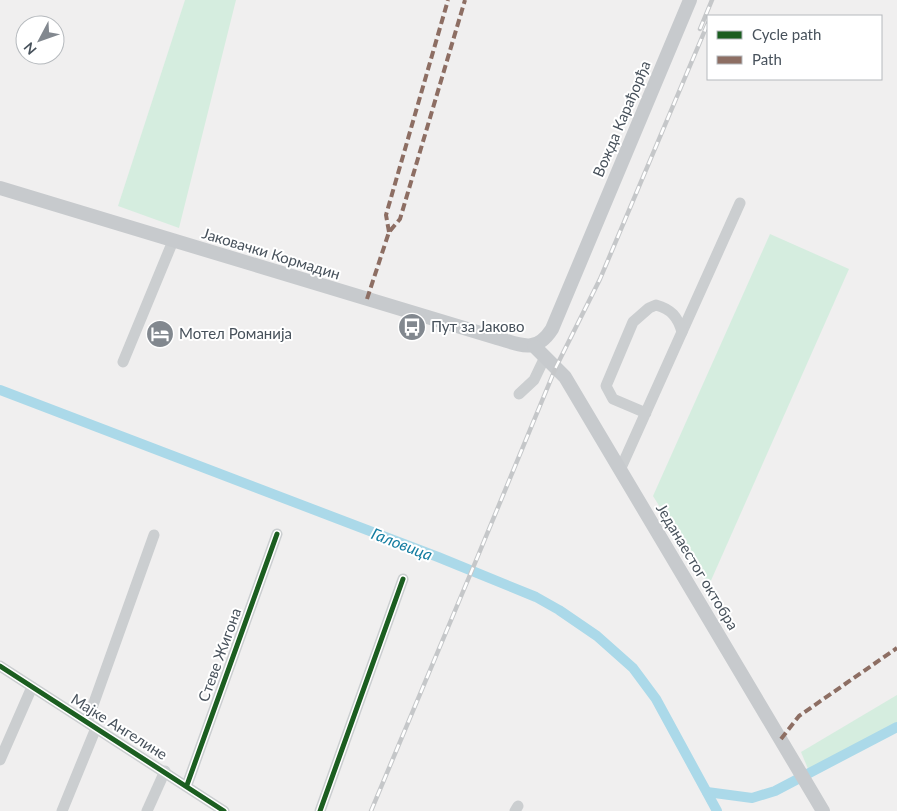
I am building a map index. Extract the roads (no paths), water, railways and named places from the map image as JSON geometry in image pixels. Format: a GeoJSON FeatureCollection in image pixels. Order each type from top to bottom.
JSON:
{"type":"FeatureCollection","features":[{"type":"Feature","properties":{"kind":"main road","name":"Вожда Карађорђа"},"geometry":{"type":"LineString","coordinates":[[534,346],[545,339],[552,329],[690,0]]}},
{"type":"Feature","properties":{"kind":"main road","name":"Јаковачки Кормадин"},"geometry":{"type":"LineString","coordinates":[[0,188],[513,343],[534,346]]}},
{"type":"Feature","properties":{"kind":"main road","name":"Једанаестог октобра"},"geometry":{"type":"LineString","coordinates":[[534,346],[565,377],[823,811]]}},
{"type":"Feature","properties":{"kind":"street"},"geometry":{"type":"LineString","coordinates":[[620,470],[740,203]]}},
{"type":"Feature","properties":{"kind":"street"},"geometry":{"type":"LineString","coordinates":[[123,362],[172,241]]}},
{"type":"Feature","properties":{"kind":"street"},"geometry":{"type":"LineString","coordinates":[[646,413],[613,399],[606,386],[633,322],[649,308],[656,305],[667,308],[679,321],[682,332]]}},
{"type":"Feature","properties":{"kind":"street"},"geometry":{"type":"LineString","coordinates":[[519,394],[534,380],[545,357]]}},
{"type":"Feature","properties":{"kind":"street","name":"Стеве Жигона"},"geometry":{"type":"LineString","coordinates":[[187,785],[277,534]]}},
{"type":"Feature","properties":{"kind":"street","name":"Мајке Ангелине"},"geometry":{"type":"LineString","coordinates":[[91,725],[154,535]]}},
{"type":"Feature","properties":{"kind":"street"},"geometry":{"type":"LineString","coordinates":[[320,811],[403,579]]}},
{"type":"Feature","properties":{"kind":"street","name":"Мајке Ангелине"},"geometry":{"type":"LineString","coordinates":[[0,666],[187,785],[221,810]]}},
{"type":"Feature","properties":{"kind":"street"},"geometry":{"type":"LineString","coordinates":[[0,760],[32,687]]}},
{"type":"Feature","properties":{"kind":"street"},"geometry":{"type":"LineString","coordinates":[[62,811],[91,725]]}},
{"type":"Feature","properties":{"kind":"street"},"geometry":{"type":"LineString","coordinates":[[147,811],[165,771]]}},
{"type":"Feature","properties":{"kind":"waterway","name":"Галовица"},"geometry":{"type":"LineString","coordinates":[[0,390],[438,557],[536,597],[559,610],[597,636],[633,668],[656,699],[717,811]]}},
{"type":"Feature","properties":{"kind":"waterway"},"geometry":{"type":"LineString","coordinates":[[707,792],[752,798],[775,791],[897,727]]}},
{"type":"Feature","properties":{"kind":"railway"},"geometry":{"type":"LineString","coordinates":[[700,29],[712,0]]}},
{"type":"Feature","properties":{"kind":"railway"},"geometry":{"type":"LineString","coordinates":[[371,811],[556,367],[600,279],[707,25]]}},
{"type":"Feature","properties":{"kind":"place","name":"Пут за Јаково"},"geometry":{"type":"Point","coordinates":[412,327]}},
{"type":"Feature","properties":{"kind":"place","name":"Мотел Романија"},"geometry":{"type":"Point","coordinates":[160,334]}}]}
